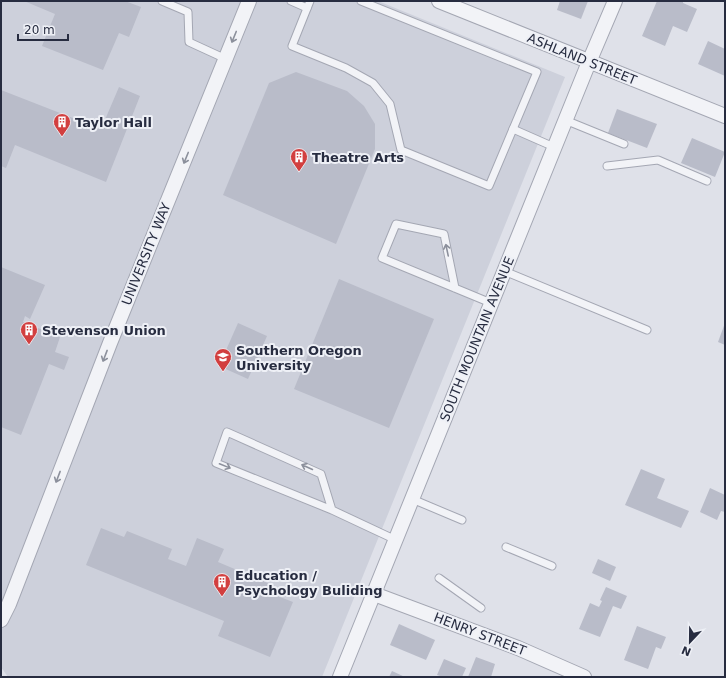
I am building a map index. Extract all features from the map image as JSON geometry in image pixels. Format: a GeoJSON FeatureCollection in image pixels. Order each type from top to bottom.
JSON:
{"type":"FeatureCollection","features":[{"type":"Feature","properties":{"kind":"street","name":"UNIVERSITY WAY"},"geometry":{"type":"LineString","coordinates":[[1,620],[9,604],[110,343],[249,1]]}},
{"type":"Feature","properties":{"kind":"street","name":"ASHLAND STREET"},"geometry":{"type":"LineString","coordinates":[[439,1],[725,116]]}},
{"type":"Feature","properties":{"kind":"street","name":"SOUTH MOUNTAIN AVENUE"},"geometry":{"type":"LineString","coordinates":[[340,677],[614,1]]}},
{"type":"Feature","properties":{"kind":"street","name":"HENRY STREET"},"geometry":{"type":"LineString","coordinates":[[374,594],[518,648],[584,677]]}},
{"type":"Feature","properties":{"kind":"lane"},"geometry":{"type":"LineString","coordinates":[[162,1],[188,12],[189,42],[226,59]]}},
{"type":"Feature","properties":{"kind":"lane"},"geometry":{"type":"LineString","coordinates":[[291,1],[308,4],[292,46],[346,68],[373,83],[390,104],[401,150],[489,186],[537,72],[361,1]]}},
{"type":"Feature","properties":{"kind":"lane"},"geometry":{"type":"LineString","coordinates":[[565,120],[624,144]]}},
{"type":"Feature","properties":{"kind":"lane"},"geometry":{"type":"LineString","coordinates":[[513,129],[554,147]]}},
{"type":"Feature","properties":{"kind":"lane"},"geometry":{"type":"LineString","coordinates":[[606,166],[658,160],[707,181]]}},
{"type":"Feature","properties":{"kind":"lane"},"geometry":{"type":"LineString","coordinates":[[456,288],[444,234],[396,224],[382,258],[491,303]]}},
{"type":"Feature","properties":{"kind":"lane"},"geometry":{"type":"LineString","coordinates":[[504,271],[647,330]]}},
{"type":"Feature","properties":{"kind":"lane"},"geometry":{"type":"LineString","coordinates":[[332,510],[322,474],[227,432],[216,462],[332,510],[396,540]]}},
{"type":"Feature","properties":{"kind":"lane"},"geometry":{"type":"LineString","coordinates":[[412,499],[462,520]]}},
{"type":"Feature","properties":{"kind":"lane"},"geometry":{"type":"LineString","coordinates":[[506,547],[552,566]]}},
{"type":"Feature","properties":{"kind":"lane"},"geometry":{"type":"LineString","coordinates":[[438,578],[481,608]]}},
{"type":"Feature","properties":{"kind":"shaded area","name":"Southern Oregon University"},"geometry":{"type":"Polygon","coordinates":[[[1,1],[378,1],[565,77],[322,677],[8,677],[1,667],[1,1]]]}},
{"type":"Feature","properties":{"kind":"building"},"geometry":{"type":"Polygon","coordinates":[[[24,1],[125,1],[141,7],[129,37],[119,33],[103,70],[42,46],[55,14],[24,1]]]}},
{"type":"Feature","properties":{"kind":"building"},"geometry":{"type":"Polygon","coordinates":[[[560,1],[588,1],[581,19],[557,10],[560,1]]]}},
{"type":"Feature","properties":{"kind":"building"},"geometry":{"type":"Polygon","coordinates":[[[657,1],[683,1],[683,3],[697,9],[687,32],[673,26],[665,46],[642,36],[657,1]]]}},
{"type":"Feature","properties":{"kind":"building"},"geometry":{"type":"Polygon","coordinates":[[[708,41],[725,49],[725,76],[698,64],[708,41]]]}},
{"type":"Feature","properties":{"kind":"building","name":"Theatre Arts"},"geometry":{"type":"Polygon","coordinates":[[[296,72],[347,91],[364,106],[375,124],[375,149],[336,244],[223,195],[269,83],[296,72]]]}},
{"type":"Feature","properties":{"kind":"building","name":"Taylor Hall"},"geometry":{"type":"Polygon","coordinates":[[[119,87],[140,96],[106,182],[15,145],[6,168],[1,166],[1,90],[101,129],[119,87]]]}},
{"type":"Feature","properties":{"kind":"building"},"geometry":{"type":"Polygon","coordinates":[[[617,109],[657,124],[647,148],[608,133],[617,109]]]}},
{"type":"Feature","properties":{"kind":"building"},"geometry":{"type":"Polygon","coordinates":[[[692,138],[725,152],[715,177],[681,163],[692,138]]]}},
{"type":"Feature","properties":{"kind":"building","name":"Stevenson Union"},"geometry":{"type":"Polygon","coordinates":[[[1,267],[45,285],[30,319],[25,316],[23,322],[60,337],[55,352],[69,357],[64,370],[49,364],[21,435],[1,427],[1,267]]]}},
{"type":"Feature","properties":{"kind":"building"},"geometry":{"type":"Polygon","coordinates":[[[339,279],[434,319],[389,428],[294,389],[339,279]]]}},
{"type":"Feature","properties":{"kind":"building"},"geometry":{"type":"Polygon","coordinates":[[[238,323],[267,336],[248,379],[219,366],[238,323]]]}},
{"type":"Feature","properties":{"kind":"building"},"geometry":{"type":"Polygon","coordinates":[[[725,323],[725,345],[718,342],[725,323]]]}},
{"type":"Feature","properties":{"kind":"building"},"geometry":{"type":"Polygon","coordinates":[[[641,469],[665,479],[657,498],[689,511],[681,528],[625,505],[641,469]]]}},
{"type":"Feature","properties":{"kind":"building"},"geometry":{"type":"Polygon","coordinates":[[[710,488],[725,495],[725,512],[721,511],[717,520],[700,512],[710,488]]]}},
{"type":"Feature","properties":{"kind":"building","name":"Education / Psychology Buliding"},"geometry":{"type":"Polygon","coordinates":[[[101,528],[124,537],[127,531],[172,549],[168,559],[186,566],[197,538],[224,549],[218,562],[270,584],[267,592],[293,602],[270,657],[218,636],[224,621],[86,565],[101,528]]]}},
{"type":"Feature","properties":{"kind":"building"},"geometry":{"type":"Polygon","coordinates":[[[598,559],[616,567],[610,581],[592,573],[598,559]]]}},
{"type":"Feature","properties":{"kind":"building"},"geometry":{"type":"Polygon","coordinates":[[[606,587],[627,596],[621,609],[613,606],[600,637],[579,629],[590,603],[599,607],[602,601],[600,600],[606,587]]]}},
{"type":"Feature","properties":{"kind":"building"},"geometry":{"type":"Polygon","coordinates":[[[399,624],[435,640],[426,660],[390,645],[399,624]]]}},
{"type":"Feature","properties":{"kind":"building"},"geometry":{"type":"Polygon","coordinates":[[[637,626],[666,637],[661,649],[656,647],[648,669],[624,660],[637,626]]]}},
{"type":"Feature","properties":{"kind":"building"},"geometry":{"type":"Polygon","coordinates":[[[476,657],[495,664],[491,677],[468,677],[476,657]]]}},
{"type":"Feature","properties":{"kind":"building"},"geometry":{"type":"Polygon","coordinates":[[[444,659],[466,668],[462,677],[443,677],[437,675],[444,659]]]}},
{"type":"Feature","properties":{"kind":"building"},"geometry":{"type":"Polygon","coordinates":[[[392,671],[405,677],[389,677],[392,671]]]}},
{"type":"Feature","properties":{"kind":"place","name":"Taylor Hall"},"geometry":{"type":"Point","coordinates":[62,137]}},
{"type":"Feature","properties":{"kind":"place","name":"Theatre Arts"},"geometry":{"type":"Point","coordinates":[299,172]}},
{"type":"Feature","properties":{"kind":"place","name":"Stevenson Union"},"geometry":{"type":"Point","coordinates":[29,345]}},
{"type":"Feature","properties":{"kind":"place","name":"Southern Oregon University"},"geometry":{"type":"Point","coordinates":[223,372]}},
{"type":"Feature","properties":{"kind":"place","name":"Education / Psychology Buliding"},"geometry":{"type":"Point","coordinates":[222,597]}}]}
